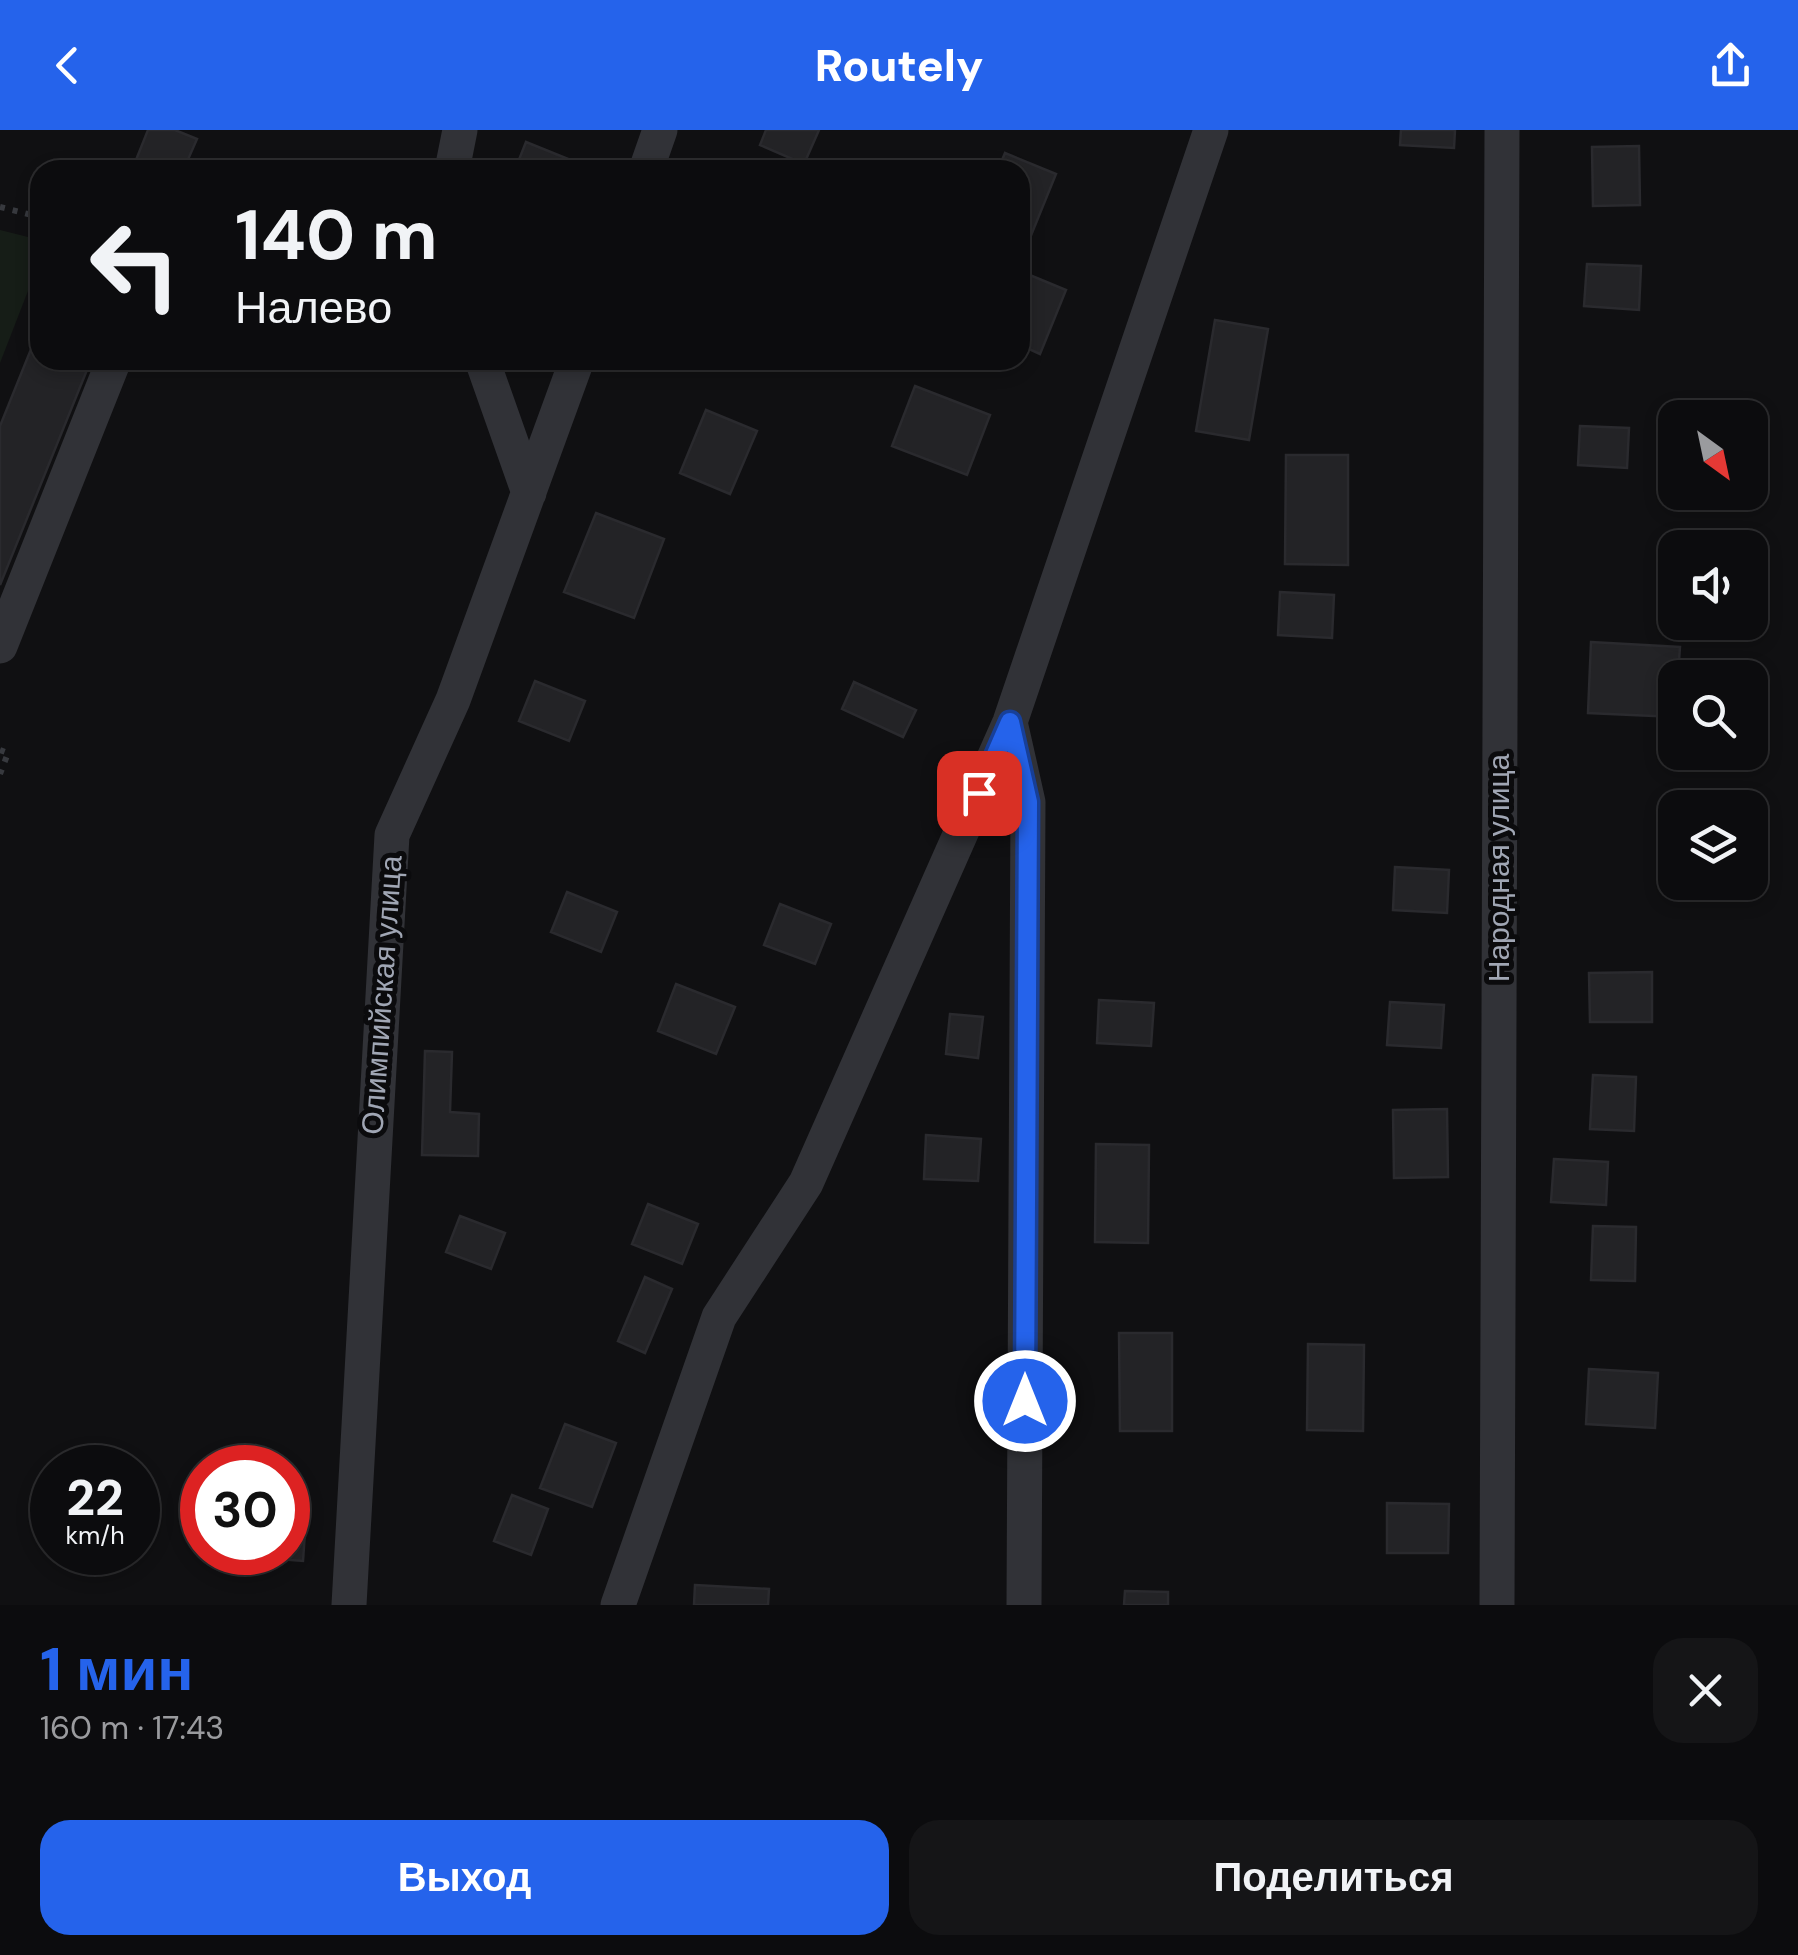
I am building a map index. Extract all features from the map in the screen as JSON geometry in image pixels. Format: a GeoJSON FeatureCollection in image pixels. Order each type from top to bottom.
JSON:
{"type":"FeatureCollection","features":[{"type":"Feature","properties":{"kind":"street"},"geometry":{"type":"LineString","coordinates":[[454,160],[460,130]]}},
{"type":"Feature","properties":{"kind":"street"},"geometry":{"type":"LineString","coordinates":[[650,160],[660,130]]}},
{"type":"Feature","properties":{"kind":"street"},"geometry":{"type":"LineString","coordinates":[[618,1605],[719,1317],[806,1183],[1010,722],[1211,130]]}},
{"type":"Feature","properties":{"kind":"street","name":"Народная улица"},"geometry":{"type":"LineString","coordinates":[[1497,1605],[1502,130]]}},
{"type":"Feature","properties":{"kind":"street"},"geometry":{"type":"LineString","coordinates":[[0,646],[110,370]]}},
{"type":"Feature","properties":{"kind":"street"},"geometry":{"type":"LineString","coordinates":[[486,370],[529,493]]}},
{"type":"Feature","properties":{"kind":"street","name":"Олимпийская улица"},"geometry":{"type":"LineString","coordinates":[[348,1605],[392,835],[453,700],[573,370]]}},
{"type":"Feature","properties":{"kind":"street"},"geometry":{"type":"LineString","coordinates":[[1010,722],[1028,802],[1024,1605]]}},
{"type":"Feature","properties":{"kind":"path"},"geometry":{"type":"LineString","coordinates":[[0,208],[30,215]]}},
{"type":"Feature","properties":{"kind":"path"},"geometry":{"type":"LineString","coordinates":[[0,750],[8,753],[0,774]]}},
{"type":"Feature","properties":{"kind":"shaded area"},"geometry":{"type":"Polygon","coordinates":[[[0,230],[30,238],[30,286],[0,363],[0,230]]]}},
{"type":"Feature","properties":{"kind":"building"},"geometry":{"type":"Polygon","coordinates":[[[148,130],[175,130],[197,139],[188,160],[136,160],[148,130]]]}},
{"type":"Feature","properties":{"kind":"building"},"geometry":{"type":"Polygon","coordinates":[[[766,130],[819,130],[806,160],[795,160],[760,145],[766,130]]]}},
{"type":"Feature","properties":{"kind":"building"},"geometry":{"type":"Polygon","coordinates":[[[1401,130],[1455,130],[1454,148],[1400,145],[1401,130]]]}},
{"type":"Feature","properties":{"kind":"building"},"geometry":{"type":"Polygon","coordinates":[[[526,142],[571,160],[519,160],[526,142]]]}},
{"type":"Feature","properties":{"kind":"building"},"geometry":{"type":"Polygon","coordinates":[[[1639,146],[1640,205],[1593,206],[1592,147],[1639,146]]]}},
{"type":"Feature","properties":{"kind":"building"},"geometry":{"type":"Polygon","coordinates":[[[1005,153],[1022,160],[1002,160],[1005,153]]]}},
{"type":"Feature","properties":{"kind":"building"},"geometry":{"type":"Polygon","coordinates":[[[1030,163],[1056,174],[1030,238],[1030,163]]]}},
{"type":"Feature","properties":{"kind":"building"},"geometry":{"type":"Polygon","coordinates":[[[1587,264],[1641,266],[1639,310],[1584,306],[1587,264]]]}},
{"type":"Feature","properties":{"kind":"building"},"geometry":{"type":"Polygon","coordinates":[[[1030,275],[1066,290],[1040,354],[1030,350],[1030,275]]]}},
{"type":"Feature","properties":{"kind":"building"},"geometry":{"type":"Polygon","coordinates":[[[1215,320],[1268,329],[1249,440],[1196,431],[1215,320]]]}},
{"type":"Feature","properties":{"kind":"building"},"geometry":{"type":"Polygon","coordinates":[[[30,352],[30,370],[87,370],[0,585],[0,426],[30,352]]]}},
{"type":"Feature","properties":{"kind":"building"},"geometry":{"type":"Polygon","coordinates":[[[915,386],[990,415],[967,475],[892,446],[915,386]]]}},
{"type":"Feature","properties":{"kind":"building"},"geometry":{"type":"Polygon","coordinates":[[[706,410],[757,431],[730,494],[680,473],[706,410]]]}},
{"type":"Feature","properties":{"kind":"building"},"geometry":{"type":"Polygon","coordinates":[[[1580,426],[1629,428],[1627,468],[1578,465],[1580,426]]]}},
{"type":"Feature","properties":{"kind":"building"},"geometry":{"type":"Polygon","coordinates":[[[1286,455],[1348,455],[1348,565],[1285,564],[1286,455]]]}},
{"type":"Feature","properties":{"kind":"building"},"geometry":{"type":"Polygon","coordinates":[[[596,513],[664,539],[634,618],[564,592],[596,513]]]}},
{"type":"Feature","properties":{"kind":"building"},"geometry":{"type":"Polygon","coordinates":[[[1280,592],[1334,595],[1332,638],[1278,635],[1280,592]]]}},
{"type":"Feature","properties":{"kind":"building"},"geometry":{"type":"Polygon","coordinates":[[[1591,642],[1680,647],[1679,660],[1658,660],[1658,716],[1588,713],[1591,642]]]}},
{"type":"Feature","properties":{"kind":"building"},"geometry":{"type":"Polygon","coordinates":[[[535,681],[585,701],[569,741],[519,721],[535,681]]]}},
{"type":"Feature","properties":{"kind":"building"},"geometry":{"type":"Polygon","coordinates":[[[854,682],[916,710],[903,737],[842,709],[854,682]]]}},
{"type":"Feature","properties":{"kind":"building"},"geometry":{"type":"Polygon","coordinates":[[[1395,867],[1449,870],[1447,913],[1393,910],[1395,867]]]}},
{"type":"Feature","properties":{"kind":"building"},"geometry":{"type":"Polygon","coordinates":[[[567,892],[617,912],[601,952],[551,932],[567,892]]]}},
{"type":"Feature","properties":{"kind":"building"},"geometry":{"type":"Polygon","coordinates":[[[780,904],[831,924],[815,964],[764,945],[780,904]]]}},
{"type":"Feature","properties":{"kind":"building"},"geometry":{"type":"Polygon","coordinates":[[[1652,972],[1652,1022],[1590,1022],[1589,973],[1652,972]]]}},
{"type":"Feature","properties":{"kind":"building"},"geometry":{"type":"Polygon","coordinates":[[[676,984],[735,1007],[716,1054],[658,1031],[676,984]]]}},
{"type":"Feature","properties":{"kind":"building"},"geometry":{"type":"Polygon","coordinates":[[[1099,1000],[1154,1003],[1151,1046],[1097,1043],[1099,1000]]]}},
{"type":"Feature","properties":{"kind":"building"},"geometry":{"type":"Polygon","coordinates":[[[1390,1002],[1444,1005],[1441,1048],[1387,1045],[1390,1002]]]}},
{"type":"Feature","properties":{"kind":"building"},"geometry":{"type":"Polygon","coordinates":[[[950,1014],[983,1017],[978,1058],[946,1054],[950,1014]]]}},
{"type":"Feature","properties":{"kind":"building"},"geometry":{"type":"Polygon","coordinates":[[[425,1051],[452,1052],[450,1112],[479,1114],[478,1156],[422,1155],[425,1051]]]}},
{"type":"Feature","properties":{"kind":"building"},"geometry":{"type":"Polygon","coordinates":[[[1593,1075],[1636,1077],[1634,1131],[1590,1129],[1593,1075]]]}},
{"type":"Feature","properties":{"kind":"building"},"geometry":{"type":"Polygon","coordinates":[[[1447,1109],[1448,1177],[1394,1178],[1393,1110],[1447,1109]]]}},
{"type":"Feature","properties":{"kind":"building"},"geometry":{"type":"Polygon","coordinates":[[[926,1135],[981,1139],[978,1181],[924,1179],[926,1135]]]}},
{"type":"Feature","properties":{"kind":"building"},"geometry":{"type":"Polygon","coordinates":[[[1096,1144],[1149,1145],[1148,1243],[1095,1242],[1096,1144]]]}},
{"type":"Feature","properties":{"kind":"building"},"geometry":{"type":"Polygon","coordinates":[[[1554,1159],[1608,1162],[1606,1205],[1551,1202],[1554,1159]]]}},
{"type":"Feature","properties":{"kind":"building"},"geometry":{"type":"Polygon","coordinates":[[[648,1204],[698,1224],[682,1264],[632,1244],[648,1204]]]}},
{"type":"Feature","properties":{"kind":"building"},"geometry":{"type":"Polygon","coordinates":[[[460,1216],[505,1233],[491,1269],[446,1252],[460,1216]]]}},
{"type":"Feature","properties":{"kind":"building"},"geometry":{"type":"Polygon","coordinates":[[[1593,1226],[1636,1227],[1635,1281],[1591,1280],[1593,1226]]]}},
{"type":"Feature","properties":{"kind":"building"},"geometry":{"type":"Polygon","coordinates":[[[645,1277],[672,1289],[645,1353],[618,1341],[645,1277]]]}},
{"type":"Feature","properties":{"kind":"building"},"geometry":{"type":"Polygon","coordinates":[[[1119,1333],[1172,1333],[1172,1431],[1120,1431],[1119,1333]]]}},
{"type":"Feature","properties":{"kind":"building"},"geometry":{"type":"Polygon","coordinates":[[[1308,1344],[1364,1345],[1363,1431],[1307,1430],[1308,1344]]]}},
{"type":"Feature","properties":{"kind":"building"},"geometry":{"type":"Polygon","coordinates":[[[1589,1369],[1658,1373],[1655,1428],[1586,1424],[1589,1369]]]}},
{"type":"Feature","properties":{"kind":"building"},"geometry":{"type":"Polygon","coordinates":[[[565,1424],[616,1443],[592,1507],[540,1488],[565,1424]]]}},
{"type":"Feature","properties":{"kind":"building"},"geometry":{"type":"Polygon","coordinates":[[[512,1495],[548,1509],[531,1555],[494,1541],[512,1495]]]}},
{"type":"Feature","properties":{"kind":"building"},"geometry":{"type":"Polygon","coordinates":[[[1387,1503],[1449,1504],[1448,1553],[1387,1553],[1387,1503]]]}},
{"type":"Feature","properties":{"kind":"building"},"geometry":{"type":"Polygon","coordinates":[[[695,1585],[769,1589],[768,1605],[694,1605],[695,1585]]]}},
{"type":"Feature","properties":{"kind":"building"},"geometry":{"type":"Polygon","coordinates":[[[1125,1591],[1168,1592],[1168,1605],[1124,1605],[1125,1591]]]}},
{"type":"Feature","properties":{"kind":"route"},"geometry":{"type":"LineString","coordinates":[[979,793],[1010,722],[1028,802],[1025,1401]]}}]}
